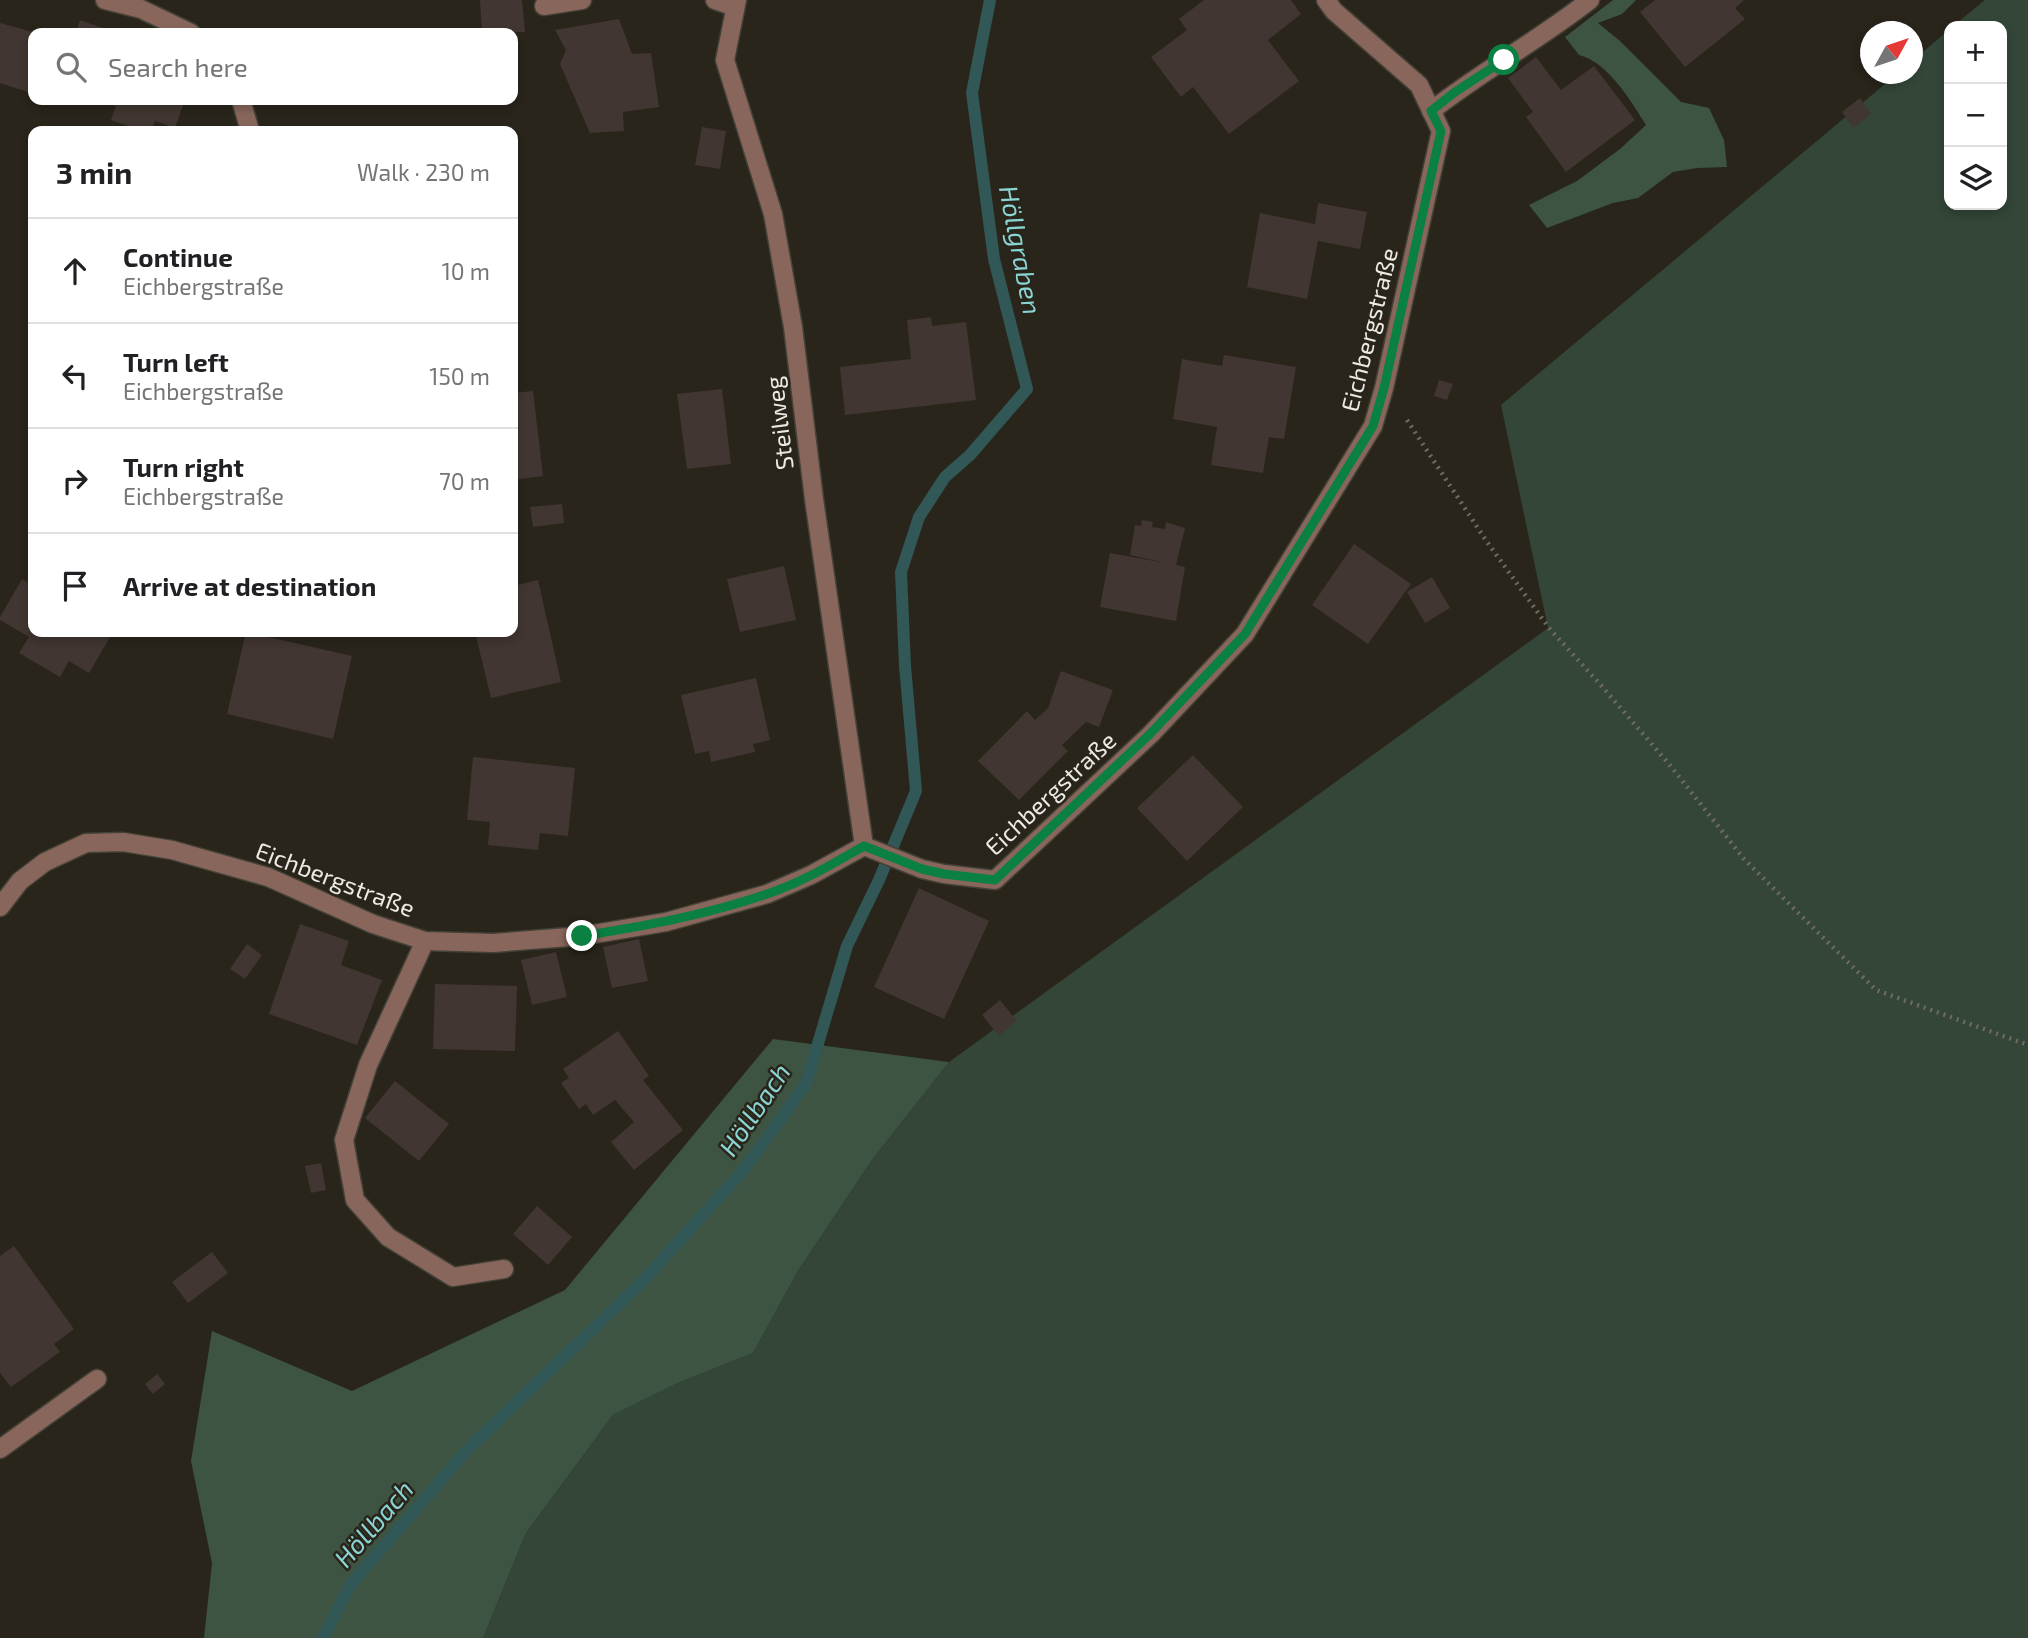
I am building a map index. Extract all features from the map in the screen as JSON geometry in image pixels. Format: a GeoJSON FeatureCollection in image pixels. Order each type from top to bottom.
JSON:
{"type":"FeatureCollection","features":[{"type":"Feature","properties":{"kind":"street"},"geometry":{"type":"LineString","coordinates":[[105,0],[141,9],[181,28]]}},
{"type":"Feature","properties":{"kind":"street"},"geometry":{"type":"LineString","coordinates":[[544,6],[582,0]]}},
{"type":"Feature","properties":{"kind":"street"},"geometry":{"type":"LineString","coordinates":[[715,0],[736,3]]}},
{"type":"Feature","properties":{"kind":"street","name":"Eichbergstraße"},"geometry":{"type":"LineString","coordinates":[[0,907],[20,881],[46,862],[86,843],[123,842],[172,850],[268,877],[373,925],[425,941],[493,943],[582,936],[666,922],[767,894],[871,849],[922,869],[995,880],[1150,734],[1245,634],[1373,426],[1384,388],[1441,131],[1419,85],[1334,11],[1325,0]]}},
{"type":"Feature","properties":{"kind":"street","name":"Steilweg"},"geometry":{"type":"LineString","coordinates":[[736,3],[725,60],[773,214],[791,315],[814,499],[871,849]]}},
{"type":"Feature","properties":{"kind":"street"},"geometry":{"type":"LineString","coordinates":[[1431,111],[1584,4]]}},
{"type":"Feature","properties":{"kind":"street"},"geometry":{"type":"LineString","coordinates":[[242,105],[249,126]]}},
{"type":"Feature","properties":{"kind":"street"},"geometry":{"type":"LineString","coordinates":[[425,941],[368,1065],[344,1140],[355,1200],[388,1237],[453,1277],[504,1269]]}},
{"type":"Feature","properties":{"kind":"street"},"geometry":{"type":"LineString","coordinates":[[0,1449],[97,1379]]}},
{"type":"Feature","properties":{"kind":"path"},"geometry":{"type":"LineString","coordinates":[[1384,388],[1429,450],[1485,539],[1549,628],[1600,682],[1744,859],[1876,990],[2028,1045]]}},
{"type":"Feature","properties":{"kind":"green space"},"geometry":{"type":"Polygon","coordinates":[[[1613,0],[1636,0],[1622,14],[1598,23],[1620,41],[1681,102],[1709,108],[1724,140],[1727,167],[1673,172],[1638,198],[1613,203],[1547,228],[1529,205],[1577,181],[1620,149],[1646,125],[1609,74],[1590,59],[1579,55],[1565,37],[1613,0]]]}},
{"type":"Feature","properties":{"kind":"green space"},"geometry":{"type":"Polygon","coordinates":[[[1985,0],[2028,0],[2028,1638],[483,1638],[526,1533],[613,1415],[678,1383],[753,1353],[798,1271],[872,1160],[949,1062],[1548,628],[1501,405],[1885,84],[1923,84],[1923,52],[1944,34],[1944,210],[2007,210],[2007,21],[1959,21],[1985,0]]]}},
{"type":"Feature","properties":{"kind":"green space"},"geometry":{"type":"Polygon","coordinates":[[[773,1039],[949,1062],[872,1160],[798,1271],[753,1353],[678,1383],[613,1415],[526,1533],[483,1638],[204,1638],[212,1563],[191,1461],[212,1331],[352,1391],[565,1290],[773,1039]]]}},
{"type":"Feature","properties":{"kind":"building"},"geometry":{"type":"Polygon","coordinates":[[[480,0],[522,0],[525,32],[518,32],[518,28],[482,28],[480,0]]]}},
{"type":"Feature","properties":{"kind":"building"},"geometry":{"type":"Polygon","coordinates":[[[1204,0],[1291,0],[1301,14],[1268,40],[1299,81],[1229,134],[1193,87],[1181,97],[1151,57],[1187,30],[1179,19],[1204,0]]]}},
{"type":"Feature","properties":{"kind":"building"},"geometry":{"type":"Polygon","coordinates":[[[1655,0],[1744,0],[1735,8],[1745,19],[1685,67],[1640,12],[1655,0]]]}},
{"type":"Feature","properties":{"kind":"building"},"geometry":{"type":"Polygon","coordinates":[[[619,19],[632,54],[651,53],[659,107],[623,112],[624,131],[590,133],[560,64],[566,50],[555,30],[619,19]]]}},
{"type":"Feature","properties":{"kind":"building"},"geometry":{"type":"Polygon","coordinates":[[[80,20],[103,28],[78,28],[80,20]]]}},
{"type":"Feature","properties":{"kind":"building"},"geometry":{"type":"Polygon","coordinates":[[[0,23],[28,31],[28,92],[0,83],[0,23]]]}},
{"type":"Feature","properties":{"kind":"building"},"geometry":{"type":"Polygon","coordinates":[[[1536,57],[1561,90],[1594,66],[1635,120],[1566,172],[1526,117],[1533,112],[1508,78],[1536,57]]]}},
{"type":"Feature","properties":{"kind":"building"},"geometry":{"type":"Polygon","coordinates":[[[1860,98],[1871,114],[1853,128],[1842,112],[1860,98]]]}},
{"type":"Feature","properties":{"kind":"building"},"geometry":{"type":"Polygon","coordinates":[[[113,105],[183,105],[176,126],[155,121],[153,126],[128,126],[111,120],[116,106],[113,105]]]}},
{"type":"Feature","properties":{"kind":"building"},"geometry":{"type":"Polygon","coordinates":[[[702,127],[726,131],[720,169],[695,165],[702,127]]]}},
{"type":"Feature","properties":{"kind":"building"},"geometry":{"type":"Polygon","coordinates":[[[1318,203],[1367,212],[1360,249],[1318,241],[1307,299],[1247,287],[1260,213],[1315,224],[1318,203]]]}},
{"type":"Feature","properties":{"kind":"building"},"geometry":{"type":"Polygon","coordinates":[[[931,317],[932,326],[966,322],[976,400],[845,415],[840,367],[911,359],[907,320],[931,317]]]}},
{"type":"Feature","properties":{"kind":"building"},"geometry":{"type":"Polygon","coordinates":[[[1224,355],[1296,367],[1284,439],[1269,437],[1263,473],[1211,465],[1217,427],[1173,419],[1182,359],[1222,366],[1224,355]]]}},
{"type":"Feature","properties":{"kind":"building"},"geometry":{"type":"Polygon","coordinates":[[[1439,380],[1453,384],[1447,400],[1434,396],[1439,380]]]}},
{"type":"Feature","properties":{"kind":"building"},"geometry":{"type":"Polygon","coordinates":[[[722,389],[731,464],[687,469],[677,394],[722,389]]]}},
{"type":"Feature","properties":{"kind":"building"},"geometry":{"type":"Polygon","coordinates":[[[533,391],[543,476],[518,479],[518,392],[533,391]]]}},
{"type":"Feature","properties":{"kind":"building"},"geometry":{"type":"Polygon","coordinates":[[[562,504],[564,523],[533,527],[530,507],[562,504]]]}},
{"type":"Feature","properties":{"kind":"building"},"geometry":{"type":"Polygon","coordinates":[[[1142,520],[1153,522],[1152,527],[1165,529],[1166,522],[1185,528],[1176,565],[1185,567],[1176,621],[1100,607],[1110,553],[1166,563],[1130,555],[1135,525],[1141,526],[1142,520]]]}},
{"type":"Feature","properties":{"kind":"building"},"geometry":{"type":"Polygon","coordinates":[[[1354,544],[1411,584],[1368,644],[1312,605],[1354,544]]]}},
{"type":"Feature","properties":{"kind":"building"},"geometry":{"type":"Polygon","coordinates":[[[784,566],[796,620],[740,632],[727,579],[784,566]]]}},
{"type":"Feature","properties":{"kind":"building"},"geometry":{"type":"Polygon","coordinates":[[[1432,577],[1450,608],[1425,623],[1407,592],[1432,577]]]}},
{"type":"Feature","properties":{"kind":"building"},"geometry":{"type":"Polygon","coordinates":[[[22,579],[28,582],[28,636],[0,620],[22,579]]]}},
{"type":"Feature","properties":{"kind":"building"},"geometry":{"type":"Polygon","coordinates":[[[538,580],[561,682],[491,698],[476,637],[518,637],[518,585],[538,580]]]}},
{"type":"Feature","properties":{"kind":"building"},"geometry":{"type":"Polygon","coordinates":[[[29,637],[110,637],[89,673],[69,661],[60,677],[19,653],[29,637]]]}},
{"type":"Feature","properties":{"kind":"building"},"geometry":{"type":"Polygon","coordinates":[[[245,637],[268,637],[352,656],[333,739],[227,714],[245,637]]]}},
{"type":"Feature","properties":{"kind":"building"},"geometry":{"type":"Polygon","coordinates":[[[1061,671],[1113,690],[1099,727],[1086,722],[1062,745],[1068,751],[1019,800],[978,761],[1027,711],[1035,720],[1048,708],[1061,671]]]}},
{"type":"Feature","properties":{"kind":"building"},"geometry":{"type":"Polygon","coordinates":[[[756,678],[770,740],[753,744],[755,752],[711,762],[709,751],[695,754],[681,695],[756,678]]]}},
{"type":"Feature","properties":{"kind":"building"},"geometry":{"type":"Polygon","coordinates":[[[1193,755],[1243,807],[1187,861],[1137,808],[1193,755]]]}},
{"type":"Feature","properties":{"kind":"building"},"geometry":{"type":"Polygon","coordinates":[[[473,757],[575,768],[568,836],[540,833],[538,850],[488,845],[490,822],[467,820],[473,757]]]}},
{"type":"Feature","properties":{"kind":"building"},"geometry":{"type":"Polygon","coordinates":[[[919,888],[989,921],[944,1019],[874,987],[919,888]]]}},
{"type":"Feature","properties":{"kind":"building"},"geometry":{"type":"Polygon","coordinates":[[[300,924],[349,941],[341,965],[382,980],[357,1045],[269,1014],[300,924]]]}},
{"type":"Feature","properties":{"kind":"building"},"geometry":{"type":"Polygon","coordinates":[[[639,939],[648,981],[612,988],[603,947],[639,939]]]}},
{"type":"Feature","properties":{"kind":"building"},"geometry":{"type":"Polygon","coordinates":[[[247,944],[262,955],[245,979],[230,969],[247,944]]]}},
{"type":"Feature","properties":{"kind":"building"},"geometry":{"type":"Polygon","coordinates":[[[556,952],[567,997],[532,1005],[521,960],[556,952]]]}},
{"type":"Feature","properties":{"kind":"building"},"geometry":{"type":"Polygon","coordinates":[[[435,984],[517,986],[515,1051],[433,1049],[435,984]]]}},
{"type":"Feature","properties":{"kind":"building"},"geometry":{"type":"Polygon","coordinates":[[[1000,1000],[1017,1021],[999,1036],[982,1015],[1000,1000]]]}},
{"type":"Feature","properties":{"kind":"building"},"geometry":{"type":"Polygon","coordinates":[[[618,1031],[649,1076],[643,1080],[683,1130],[634,1170],[611,1142],[634,1122],[615,1100],[593,1115],[586,1104],[579,1109],[561,1083],[569,1078],[563,1069],[618,1031]]]}},
{"type":"Feature","properties":{"kind":"building"},"geometry":{"type":"Polygon","coordinates":[[[395,1081],[449,1124],[419,1161],[365,1118],[395,1081]]]}},
{"type":"Feature","properties":{"kind":"building"},"geometry":{"type":"Polygon","coordinates":[[[321,1163],[326,1190],[311,1193],[305,1166],[321,1163]]]}},
{"type":"Feature","properties":{"kind":"building"},"geometry":{"type":"Polygon","coordinates":[[[537,1206],[572,1237],[548,1265],[513,1234],[537,1206]]]}},
{"type":"Feature","properties":{"kind":"building"},"geometry":{"type":"Polygon","coordinates":[[[14,1246],[74,1329],[54,1344],[60,1352],[11,1387],[0,1373],[0,1256],[14,1246]]]}},
{"type":"Feature","properties":{"kind":"building"},"geometry":{"type":"Polygon","coordinates":[[[212,1252],[228,1273],[188,1303],[172,1282],[212,1252]]]}},
{"type":"Feature","properties":{"kind":"building"},"geometry":{"type":"Polygon","coordinates":[[[157,1374],[165,1384],[153,1394],[145,1384],[157,1374]]]}},
{"type":"Feature","properties":{"kind":"waterway","name":"Höllbach"},"geometry":{"type":"LineString","coordinates":[[323,1638],[351,1584],[467,1450],[645,1279],[746,1167],[806,1084],[847,946],[879,880],[916,791],[905,666],[901,572],[919,517],[945,477],[970,455],[1027,389],[994,259],[972,93],[990,0]]}},
{"type":"Feature","properties":{"kind":"route"},"geometry":{"type":"LineString","coordinates":[[582,936],[666,922],[767,894],[811,875],[864,846],[922,869],[995,880],[1150,734],[1245,634],[1373,426],[1384,388],[1441,131],[1431,111],[1504,60]]}},
{"type":"Feature","properties":{"kind":"water label","name":"Höllgraben"},"geometry":{"type":"Point","coordinates":[1020,250]}}]}
